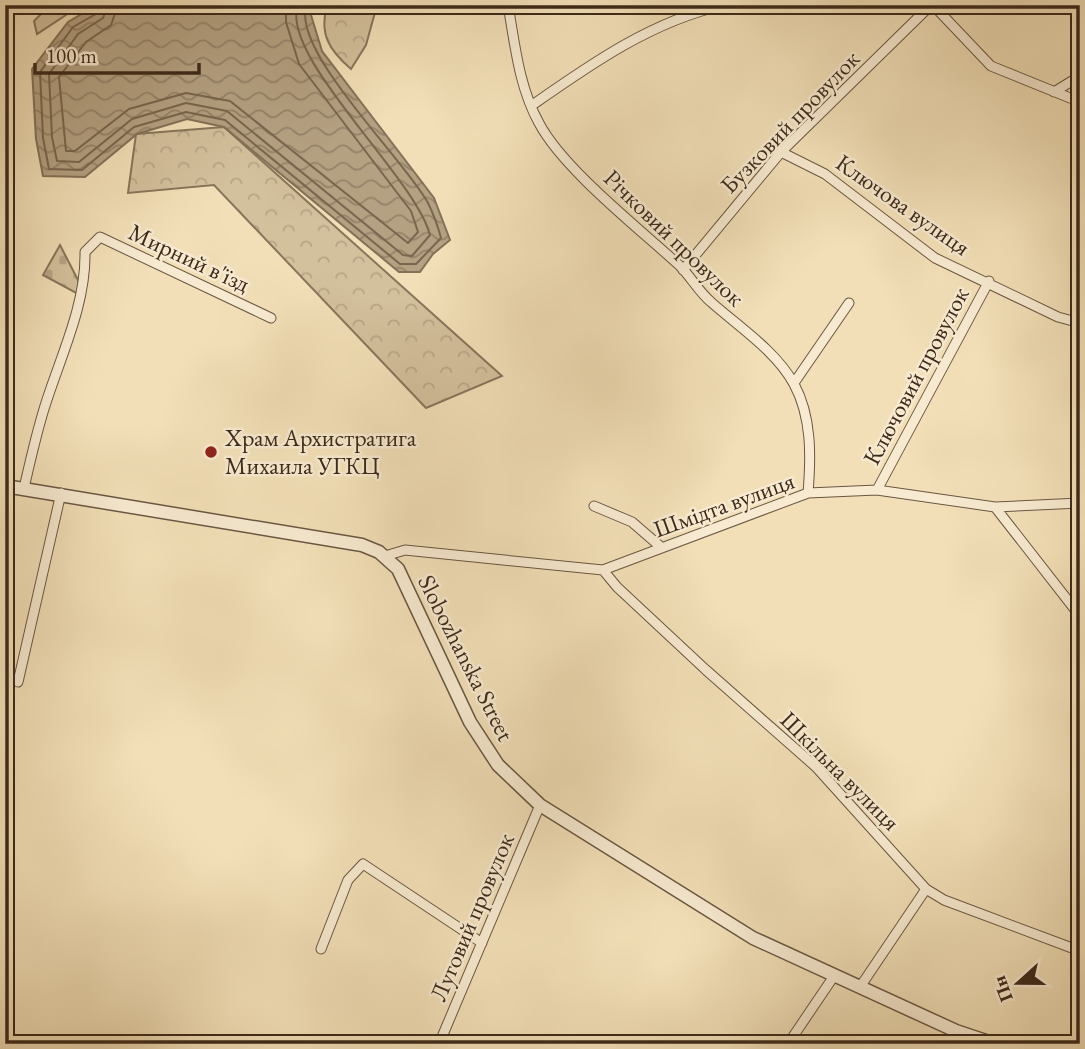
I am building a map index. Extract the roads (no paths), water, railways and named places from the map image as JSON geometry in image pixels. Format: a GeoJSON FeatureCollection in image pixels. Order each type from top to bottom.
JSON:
{"type":"FeatureCollection","features":[{"type":"Feature","properties":{"kind":"street","name":"Річковий провулок"},"geometry":{"type":"LineString","coordinates":[[508,5],[519,66],[531,106],[540,125],[579,172],[683,270],[706,298],[773,356],[794,383],[805,417],[811,451],[808,493]]}},
{"type":"Feature","properties":{"kind":"street"},"geometry":{"type":"LineString","coordinates":[[531,106],[662,24],[724,5]]}},
{"type":"Feature","properties":{"kind":"street"},"geometry":{"type":"LineString","coordinates":[[932,5],[990,66],[1080,102]]}},
{"type":"Feature","properties":{"kind":"street","name":"Бузковий провулок"},"geometry":{"type":"LineString","coordinates":[[683,270],[781,152],[932,5]]}},
{"type":"Feature","properties":{"kind":"street"},"geometry":{"type":"LineString","coordinates":[[1054,92],[1080,76]]}},
{"type":"Feature","properties":{"kind":"street","name":"Ключова вулиця"},"geometry":{"type":"LineString","coordinates":[[781,152],[825,174],[873,214],[935,258],[989,281],[1058,317],[1080,323]]}},
{"type":"Feature","properties":{"kind":"street","name":"Мирний в'їзд"},"geometry":{"type":"LineString","coordinates":[[24,488],[44,410],[80,301],[86,275],[85,252],[100,237],[271,318]]}},
{"type":"Feature","properties":{"kind":"street","name":"Ключовий провулок"},"geometry":{"type":"LineString","coordinates":[[877,490],[989,281]]}},
{"type":"Feature","properties":{"kind":"street"},"geometry":{"type":"LineString","coordinates":[[794,383],[849,303]]}},
{"type":"Feature","properties":{"kind":"street"},"geometry":{"type":"LineString","coordinates":[[5,486],[362,545],[385,556]]}},
{"type":"Feature","properties":{"kind":"street","name":"Шмідта вулиця"},"geometry":{"type":"LineString","coordinates":[[385,556],[405,550],[603,570],[808,493],[877,490],[995,507],[1080,503]]}},
{"type":"Feature","properties":{"kind":"street"},"geometry":{"type":"LineString","coordinates":[[18,682],[61,494]]}},
{"type":"Feature","properties":{"kind":"street"},"geometry":{"type":"LineString","coordinates":[[594,506],[632,522],[662,548]]}},
{"type":"Feature","properties":{"kind":"street"},"geometry":{"type":"LineString","coordinates":[[995,507],[1080,616]]}},
{"type":"Feature","properties":{"kind":"street","name":"Slobozhanska Street"},"geometry":{"type":"LineString","coordinates":[[385,556],[406,584],[459,701],[484,745],[498,765],[540,805],[753,938],[956,1031],[995,1044]]}},
{"type":"Feature","properties":{"kind":"street","name":"Шкільна вулиця"},"geometry":{"type":"LineString","coordinates":[[603,570],[617,587],[816,767],[926,889],[968,909],[1080,951]]}},
{"type":"Feature","properties":{"kind":"street","name":"Луговий провулок"},"geometry":{"type":"LineString","coordinates":[[439,1044],[540,805]]}},
{"type":"Feature","properties":{"kind":"street"},"geometry":{"type":"LineString","coordinates":[[321,949],[348,880],[363,864],[482,943]]}},
{"type":"Feature","properties":{"kind":"street"},"geometry":{"type":"LineString","coordinates":[[860,987],[926,889]]}},
{"type":"Feature","properties":{"kind":"street"},"geometry":{"type":"LineString","coordinates":[[788,1044],[834,976]]}},
{"type":"Feature","properties":{"kind":"water"},"geometry":{"type":"Polygon","coordinates":[[[97,5],[315,5],[311,15],[322,51],[434,198],[450,240],[433,254],[420,272],[399,272],[224,127],[187,119],[137,134],[85,177],[43,176],[36,139],[32,69],[68,22],[97,5]]]}},
{"type":"Feature","properties":{"kind":"place","name":"Храм Архистратига Михаила УГКЦ"},"geometry":{"type":"Point","coordinates":[211,452]}}]}
